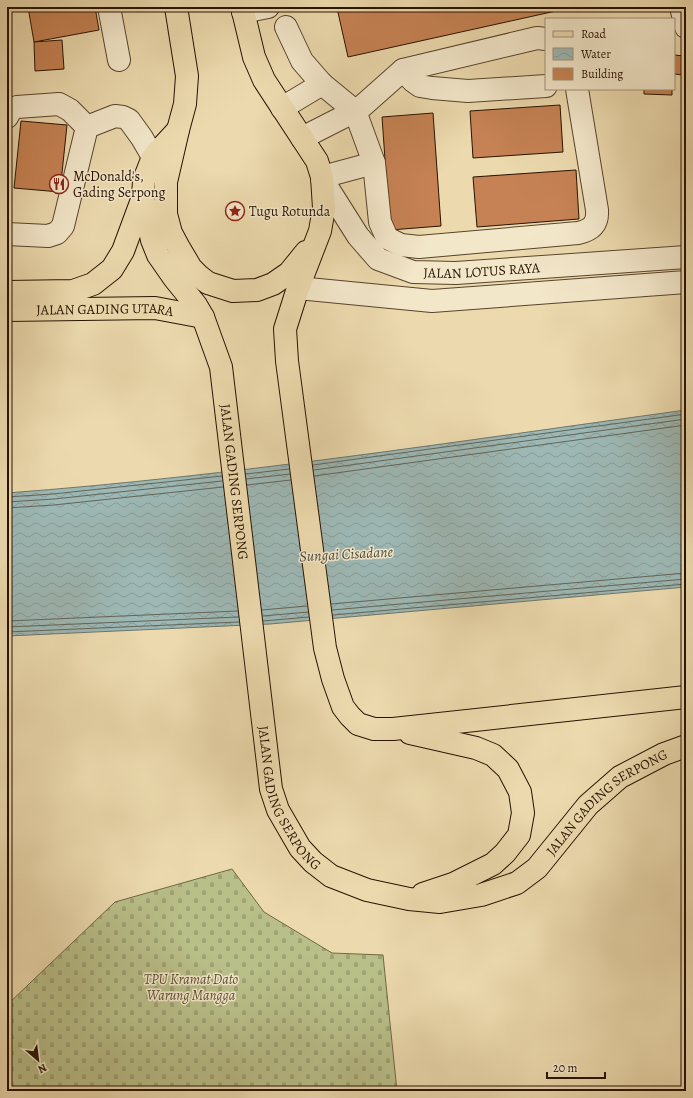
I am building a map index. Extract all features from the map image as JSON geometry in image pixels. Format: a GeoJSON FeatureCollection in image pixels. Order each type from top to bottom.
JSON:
{"type":"FeatureCollection","features":[{"type":"Feature","properties":{"kind":"main road"},"geometry":{"type":"LineString","coordinates":[[176,7],[187,76],[185,104],[166,182],[166,214],[171,233],[191,268],[208,283],[233,291],[257,290],[273,284],[289,273],[317,238]]}},
{"type":"Feature","properties":{"kind":"main road"},"geometry":{"type":"LineString","coordinates":[[243,9],[254,57],[264,80],[317,161],[322,178],[324,208],[320,231],[298,288],[285,329],[287,361],[325,648],[343,707],[358,724],[374,729],[393,729],[686,697]]}},
{"type":"Feature","properties":{"kind":"main road"},"geometry":{"type":"LineString","coordinates":[[178,130],[153,157],[144,180],[143,197],[152,240],[158,255],[200,311]]}},
{"type":"Feature","properties":{"kind":"main road","name":"JALAN GADING UTARA"},"geometry":{"type":"LineString","coordinates":[[7,292],[73,291],[93,284],[112,269],[123,252],[143,197]]}},
{"type":"Feature","properties":{"kind":"main road","name":"JALAN GADING UTARA"},"geometry":{"type":"LineString","coordinates":[[7,310],[155,308],[200,311]]}},
{"type":"Feature","properties":{"kind":"main road","name":"JALAN GADING SERPONG"},"geometry":{"type":"LineString","coordinates":[[200,311],[221,368],[271,789],[278,810],[300,848],[313,862],[331,876],[367,890],[409,899],[440,902],[481,895],[517,883],[537,868],[588,805],[620,777],[664,754],[686,746]]}},
{"type":"Feature","properties":{"kind":"main road"},"geometry":{"type":"LineString","coordinates":[[393,729],[476,748],[493,755],[508,769],[520,792],[523,813],[520,835],[505,853],[493,864],[453,884],[409,899]]}},
{"type":"Feature","properties":{"kind":"street"},"geometry":{"type":"LineString","coordinates":[[109,7],[118,60]]}},
{"type":"Feature","properties":{"kind":"street"},"geometry":{"type":"LineString","coordinates":[[243,9],[268,7]]}},
{"type":"Feature","properties":{"kind":"street"},"geometry":{"type":"LineString","coordinates":[[681,7],[686,27]]}},
{"type":"Feature","properties":{"kind":"street"},"geometry":{"type":"LineString","coordinates":[[286,27],[302,61],[322,84],[354,111],[374,163],[380,222],[387,238],[401,245],[419,247],[585,231],[592,228],[598,217],[577,90]]}},
{"type":"Feature","properties":{"kind":"street"},"geometry":{"type":"LineString","coordinates":[[302,138],[354,111],[403,70],[537,38],[545,39]]}},
{"type":"Feature","properties":{"kind":"street"},"geometry":{"type":"LineString","coordinates":[[403,70],[420,86],[432,88],[468,91],[545,86]]}},
{"type":"Feature","properties":{"kind":"street"},"geometry":{"type":"LineString","coordinates":[[282,108],[322,84]]}},
{"type":"Feature","properties":{"kind":"street"},"geometry":{"type":"LineString","coordinates":[[7,117],[12,110],[17,107],[59,104],[70,110],[87,127]]}},
{"type":"Feature","properties":{"kind":"street"},"geometry":{"type":"LineString","coordinates":[[87,127],[115,116],[123,117],[129,120],[153,157]]}},
{"type":"Feature","properties":{"kind":"street"},"geometry":{"type":"LineString","coordinates":[[7,234],[48,236],[57,232],[62,226],[87,127]]}},
{"type":"Feature","properties":{"kind":"street"},"geometry":{"type":"LineString","coordinates":[[322,178],[374,163]]}},
{"type":"Feature","properties":{"kind":"street","name":"JALAN LOTUS RAYA"},"geometry":{"type":"LineString","coordinates":[[322,178],[358,236],[378,259],[413,272],[456,273],[686,257]]}},
{"type":"Feature","properties":{"kind":"street"},"geometry":{"type":"LineString","coordinates":[[402,298],[413,272]]}},
{"type":"Feature","properties":{"kind":"street","name":"JALAN LOTUS RAYA"},"geometry":{"type":"LineString","coordinates":[[298,288],[432,301],[686,282]]}},
{"type":"Feature","properties":{"kind":"green space","name":"TPU Kramat Dato Warung Mangga"},"geometry":{"type":"Polygon","coordinates":[[[232,869],[264,912],[332,953],[383,955],[397,1091],[7,1091],[7,1005],[115,902],[232,869]]]}},
{"type":"Feature","properties":{"kind":"water","name":"Sungai Cisadane"},"geometry":{"type":"Polygon","coordinates":[[[686,410],[686,587],[270,624],[7,636],[7,493],[177,477],[347,457],[686,410]]]}},
{"type":"Feature","properties":{"kind":"building"},"geometry":{"type":"Polygon","coordinates":[[[28,7],[95,7],[99,30],[34,42],[28,7]]]}},
{"type":"Feature","properties":{"kind":"building"},"geometry":{"type":"Polygon","coordinates":[[[565,7],[565,9],[348,57],[337,8],[565,7]]]}},
{"type":"Feature","properties":{"kind":"building"},"geometry":{"type":"Polygon","coordinates":[[[62,40],[64,69],[35,71],[34,42],[62,40]]]}},
{"type":"Feature","properties":{"kind":"building"},"geometry":{"type":"Polygon","coordinates":[[[675,55],[685,56],[683,75],[675,74],[675,55]]]}},
{"type":"Feature","properties":{"kind":"building"},"geometry":{"type":"Polygon","coordinates":[[[644,90],[672,90],[672,95],[644,94],[644,90]]]}},
{"type":"Feature","properties":{"kind":"building"},"geometry":{"type":"Polygon","coordinates":[[[560,105],[563,152],[473,158],[470,111],[560,105]]]}},
{"type":"Feature","properties":{"kind":"building"},"geometry":{"type":"Polygon","coordinates":[[[433,113],[441,226],[390,230],[382,117],[433,113]]]}},
{"type":"Feature","properties":{"kind":"building"},"geometry":{"type":"Polygon","coordinates":[[[21,121],[67,125],[60,192],[14,188],[21,121]]]}},
{"type":"Feature","properties":{"kind":"building"},"geometry":{"type":"Polygon","coordinates":[[[576,170],[579,219],[477,227],[473,177],[576,170]]]}},
{"type":"Feature","properties":{"kind":"place","name":"McDonald's, Gading Serpong"},"geometry":{"type":"Point","coordinates":[59,184]}},
{"type":"Feature","properties":{"kind":"place","name":"Tugu Rotunda"},"geometry":{"type":"Point","coordinates":[235,211]}}]}
